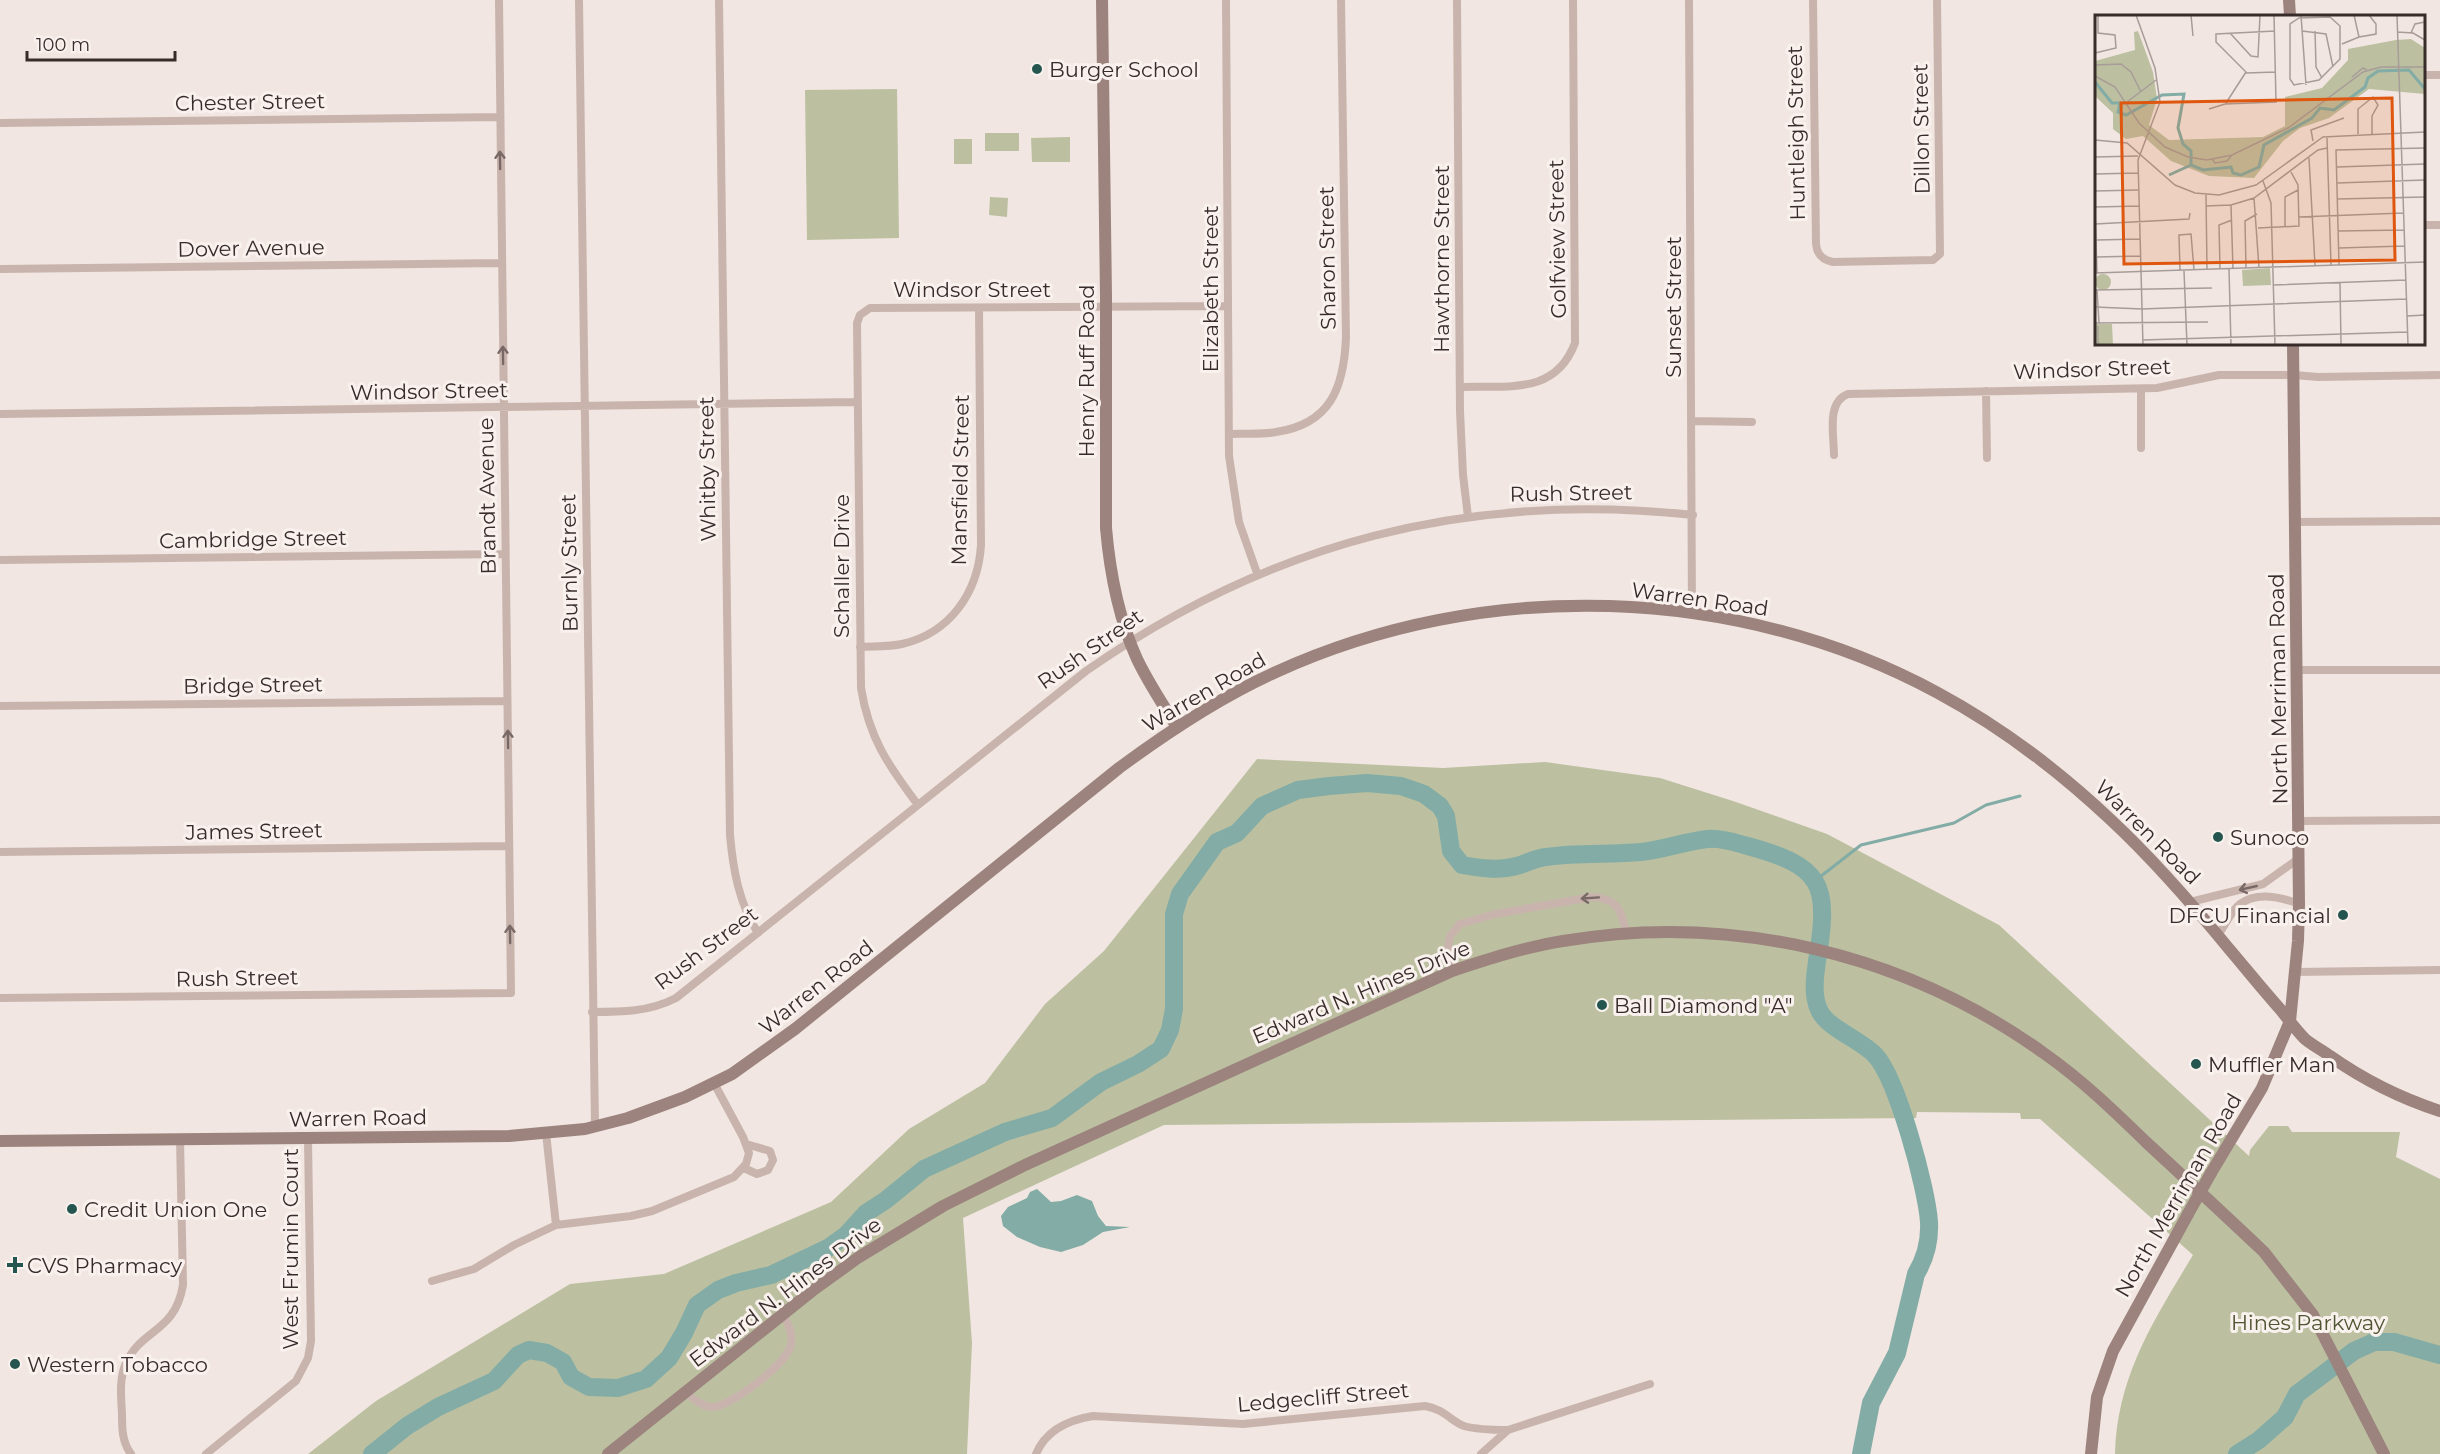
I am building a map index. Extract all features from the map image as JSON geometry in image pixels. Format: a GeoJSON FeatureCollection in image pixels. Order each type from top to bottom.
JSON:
{"type":"FeatureCollection","features":[{"type":"Feature","properties":{"kind":"main road","name":"Henry Ruff Road"},"geometry":{"type":"LineString","coordinates":[[1102,0],[1107,535],[1114,594],[1129,641],[1138,661],[1177,727]]}},
{"type":"Feature","properties":{"kind":"main road"},"geometry":{"type":"LineString","coordinates":[[2289,0],[2290,15]]}},
{"type":"Feature","properties":{"kind":"main road","name":"North Merriman Road"},"geometry":{"type":"LineString","coordinates":[[2091,1454],[2094,1414],[2109,1361],[2120,1336],[2211,1173],[2262,1088],[2290,1021],[2299,904],[2293,345]]}},
{"type":"Feature","properties":{"kind":"main road","name":"Warren Road"},"geometry":{"type":"LineString","coordinates":[[0,1141],[509,1136],[595,1126],[657,1108],[714,1083],[751,1062],[788,1035],[1119,768],[1177,727],[1237,691],[1305,659],[1342,646],[1425,623],[1500,610],[1571,605],[1628,606],[1692,613],[1757,625],[1814,641],[1877,664],[1944,696],[2015,741],[2070,783],[2129,837],[2190,902],[2307,1040],[2349,1070],[2393,1093],[2440,1110]]}},
{"type":"Feature","properties":{"kind":"main road","name":"Edward N. Hines Drive"},"geometry":{"type":"LineString","coordinates":[[608,1454],[783,1312],[859,1257],[943,1206],[1056,1150],[1452,971],[1491,958],[1541,945],[1626,933],[1718,933],[1762,938],[1842,955],[1927,986],[1965,1003],[2019,1036],[2081,1082],[2264,1252],[2313,1315],[2384,1454]]}},
{"type":"Feature","properties":{"kind":"street","name":"Brandt Avenue"},"geometry":{"type":"LineString","coordinates":[[499,0],[511,993]]}},
{"type":"Feature","properties":{"kind":"street","name":"Burnly Street"},"geometry":{"type":"LineString","coordinates":[[579,0],[595,1126]]}},
{"type":"Feature","properties":{"kind":"street","name":"Whitby Street"},"geometry":{"type":"LineString","coordinates":[[719,0],[730,835],[740,894],[758,933]]}},
{"type":"Feature","properties":{"kind":"street","name":"Elizabeth Street"},"geometry":{"type":"LineString","coordinates":[[1226,0],[1230,473],[1243,539],[1257,573]]}},
{"type":"Feature","properties":{"kind":"street","name":"Sharon Street"},"geometry":{"type":"LineString","coordinates":[[1229,434],[1273,433],[1303,424],[1328,405],[1343,375],[1346,337],[1341,0]]}},
{"type":"Feature","properties":{"kind":"street","name":"Hawthorne Street"},"geometry":{"type":"LineString","coordinates":[[1458,0],[1460,387],[1462,464],[1468,517]]}},
{"type":"Feature","properties":{"kind":"street","name":"Golfview Street"},"geometry":{"type":"LineString","coordinates":[[1460,387],[1525,385],[1540,382],[1563,366],[1575,343],[1573,0]]}},
{"type":"Feature","properties":{"kind":"street","name":"Sunset Street"},"geometry":{"type":"LineString","coordinates":[[1689,0],[1692,613]]}},
{"type":"Feature","properties":{"kind":"street","name":"Huntleigh Street"},"geometry":{"type":"LineString","coordinates":[[1813,0],[1816,244],[1820,255],[1827,261],[1933,260],[1938,257]]}},
{"type":"Feature","properties":{"kind":"street","name":"Dillon Street"},"geometry":{"type":"LineString","coordinates":[[1937,0],[1940,251],[1938,257]]}},
{"type":"Feature","properties":{"kind":"street","name":"Chester Street"},"geometry":{"type":"LineString","coordinates":[[0,123],[500,117]]}},
{"type":"Feature","properties":{"kind":"street","name":"Dover Avenue"},"geometry":{"type":"LineString","coordinates":[[0,269],[502,263]]}},
{"type":"Feature","properties":{"kind":"street","name":"Windsor Street"},"geometry":{"type":"LineString","coordinates":[[862,312],[870,308],[1228,306]]}},
{"type":"Feature","properties":{"kind":"street","name":"Mansfield Street"},"geometry":{"type":"LineString","coordinates":[[860,646],[902,644],[934,632],[960,609],[976,577],[981,545],[980,308]]}},
{"type":"Feature","properties":{"kind":"street","name":"Schaller Drive"},"geometry":{"type":"LineString","coordinates":[[862,312],[857,323],[861,688],[871,732],[887,765],[918,805]]}},
{"type":"Feature","properties":{"kind":"street","name":"Windsor Street"},"geometry":{"type":"LineString","coordinates":[[1834,455],[1833,409],[1841,396],[1848,394],[2165,388],[2219,375],[2318,377],[2440,375]]}},
{"type":"Feature","properties":{"kind":"street"},"geometry":{"type":"LineString","coordinates":[[2141,389],[2141,448]]}},
{"type":"Feature","properties":{"kind":"street"},"geometry":{"type":"LineString","coordinates":[[1986,391],[1987,458]]}},
{"type":"Feature","properties":{"kind":"street","name":"Windsor Street"},"geometry":{"type":"LineString","coordinates":[[0,414],[504,409],[858,402]]}},
{"type":"Feature","properties":{"kind":"street"},"geometry":{"type":"LineString","coordinates":[[1692,421],[1752,422]]}},
{"type":"Feature","properties":{"kind":"street","name":"Rush Street"},"geometry":{"type":"LineString","coordinates":[[592,1012],[639,1011],[667,1002],[684,992],[1061,689],[1129,641],[1164,620],[1257,573],[1367,537],[1468,517],[1584,508],[1693,515]]}},
{"type":"Feature","properties":{"kind":"street"},"geometry":{"type":"LineString","coordinates":[[2295,522],[2440,521]]}},
{"type":"Feature","properties":{"kind":"street","name":"Cambridge Street"},"geometry":{"type":"LineString","coordinates":[[0,560],[506,555]]}},
{"type":"Feature","properties":{"kind":"street"},"geometry":{"type":"LineString","coordinates":[[2297,670],[2440,670]]}},
{"type":"Feature","properties":{"kind":"street","name":"Bridge Street"},"geometry":{"type":"LineString","coordinates":[[0,706],[507,701]]}},
{"type":"Feature","properties":{"kind":"street"},"geometry":{"type":"LineString","coordinates":[[2299,821],[2440,820]]}},
{"type":"Feature","properties":{"kind":"street","name":"James Street"},"geometry":{"type":"LineString","coordinates":[[0,852],[509,846]]}},
{"type":"Feature","properties":{"kind":"street"},"geometry":{"type":"LineString","coordinates":[[2190,902],[2263,884],[2298,859]]}},
{"type":"Feature","properties":{"kind":"street"},"geometry":{"type":"LineString","coordinates":[[2218,935],[2240,904],[2247,901],[2266,896],[2284,898],[2299,904]]}},
{"type":"Feature","properties":{"kind":"street"},"geometry":{"type":"LineString","coordinates":[[1452,971],[1447,953],[1450,936],[1460,924],[1495,914],[1592,897],[1604,898],[1621,911],[1626,933]]}},
{"type":"Feature","properties":{"kind":"street"},"geometry":{"type":"LineString","coordinates":[[2295,972],[2440,970]]}},
{"type":"Feature","properties":{"kind":"street","name":"Rush Street"},"geometry":{"type":"LineString","coordinates":[[0,998],[511,993]]}},
{"type":"Feature","properties":{"kind":"street"},"geometry":{"type":"LineString","coordinates":[[432,1281],[474,1269],[514,1245],[556,1225],[631,1216],[652,1211],[734,1177],[744,1168],[748,1153],[746,1144],[714,1083]]}},
{"type":"Feature","properties":{"kind":"street"},"geometry":{"type":"LineString","coordinates":[[546,1133],[556,1225]]}},
{"type":"Feature","properties":{"kind":"street","name":"West Frumin Court"},"geometry":{"type":"LineString","coordinates":[[206,1454],[289,1389],[301,1375],[308,1358],[311,1341],[309,1138]]}},
{"type":"Feature","properties":{"kind":"street"},"geometry":{"type":"LineString","coordinates":[[131,1454],[123,1439],[122,1427],[121,1392],[124,1369],[136,1348],[170,1318],[183,1285],[180,1139]]}},
{"type":"Feature","properties":{"kind":"street"},"geometry":{"type":"LineString","coordinates":[[744,1168],[757,1173],[768,1170],[773,1160],[770,1151],[746,1144]]}},
{"type":"Feature","properties":{"kind":"street"},"geometry":{"type":"LineString","coordinates":[[685,1392],[698,1402],[712,1407],[724,1404],[757,1382],[786,1357],[791,1345],[791,1331],[783,1312]]}},
{"type":"Feature","properties":{"kind":"street","name":"Ledgecliff Street"},"geometry":{"type":"LineString","coordinates":[[1036,1453],[1046,1437],[1059,1427],[1074,1420],[1093,1416],[1243,1425],[1425,1406],[1443,1411],[1462,1425],[1508,1430],[1650,1384]]}},
{"type":"Feature","properties":{"kind":"street"},"geometry":{"type":"LineString","coordinates":[[1480,1454],[1508,1430]]}},
{"type":"Feature","properties":{"kind":"green space"},"geometry":{"type":"Polygon","coordinates":[[[897,89],[899,238],[807,240],[805,90],[897,89]]]}},
{"type":"Feature","properties":{"kind":"green space"},"geometry":{"type":"Polygon","coordinates":[[[985,133],[1019,133],[1019,151],[985,151],[985,133]]]}},
{"type":"Feature","properties":{"kind":"green space"},"geometry":{"type":"Polygon","coordinates":[[[1070,137],[1070,162],[1032,162],[1031,138],[1070,137]]]}},
{"type":"Feature","properties":{"kind":"green space"},"geometry":{"type":"Polygon","coordinates":[[[954,139],[972,139],[972,164],[954,164],[954,139]]]}},
{"type":"Feature","properties":{"kind":"green space"},"geometry":{"type":"Polygon","coordinates":[[[990,197],[1008,198],[1007,217],[989,215],[990,197]]]}},
{"type":"Feature","properties":{"kind":"green space","name":"Hines Parkway"},"geometry":{"type":"Polygon","coordinates":[[[1257,759],[1443,768],[1545,762],[1660,778],[1733,801],[1827,834],[1999,925],[2249,1156],[2250,1150],[2269,1126],[2288,1126],[2292,1132],[2400,1132],[2396,1157],[2440,1179],[2440,1454],[2115,1454],[2117,1426],[2130,1374],[2152,1326],[2193,1255],[2040,1119],[2021,1119],[2020,1113],[1917,1112],[1916,1118],[1164,1125],[963,1218],[972,1343],[967,1454],[308,1454],[376,1401],[570,1284],[664,1274],[831,1202],[909,1129],[985,1083],[1045,1004],[1104,951],[1257,759]]]}},
{"type":"Feature","properties":{"kind":"water"},"geometry":{"type":"Polygon","coordinates":[[[1037,1189],[1051,1202],[1077,1195],[1092,1201],[1098,1216],[1106,1226],[1130,1227],[1103,1232],[1083,1245],[1061,1252],[1040,1247],[1017,1237],[1003,1226],[1001,1216],[1008,1207],[1027,1198],[1030,1192],[1037,1189]]]}},
{"type":"Feature","properties":{"kind":"waterway"},"geometry":{"type":"LineString","coordinates":[[372,1454],[407,1426],[438,1407],[494,1381],[518,1355],[529,1350],[547,1353],[563,1362],[571,1377],[589,1387],[618,1388],[646,1379],[669,1358],[697,1305],[718,1290],[736,1283],[771,1275],[828,1248],[846,1235],[866,1213],[924,1169],[1005,1132],[1052,1118],[1101,1082],[1138,1064],[1161,1049],[1170,1030],[1174,1009],[1174,914],[1180,894],[1217,842],[1237,833],[1262,806],[1298,790],[1367,783],[1401,786],[1424,794],[1440,806],[1446,816],[1451,851],[1462,865],[1503,868],[1546,857],[1641,852],[1712,839],[1726,840],[1791,861],[1805,870],[1815,882],[1822,913],[1815,979],[1819,1010],[1829,1023],[1869,1049],[1884,1067],[1910,1135],[1923,1185],[1929,1222],[1926,1249],[1916,1274],[1897,1353],[1871,1403],[1861,1454]]}},
{"type":"Feature","properties":{"kind":"waterway"},"geometry":{"type":"LineString","coordinates":[[1816,880],[1861,845],[1954,823],[1986,805],[2020,796]]}},
{"type":"Feature","properties":{"kind":"waterway"},"geometry":{"type":"LineString","coordinates":[[2237,1454],[2259,1440],[2285,1417],[2297,1394],[2354,1351],[2374,1342],[2394,1342],[2440,1355]]}},
{"type":"Feature","properties":{"kind":"place","name":"Burger School"},"geometry":{"type":"Point","coordinates":[1037,69]}},
{"type":"Feature","properties":{"kind":"place","name":"Sunoco"},"geometry":{"type":"Point","coordinates":[2218,837]}},
{"type":"Feature","properties":{"kind":"place","name":"DFCU Financial"},"geometry":{"type":"Point","coordinates":[2343,915]}},
{"type":"Feature","properties":{"kind":"place","name":"Ball Diamond \"A\""},"geometry":{"type":"Point","coordinates":[1602,1005]}},
{"type":"Feature","properties":{"kind":"place","name":"Muffler Man"},"geometry":{"type":"Point","coordinates":[2196,1064]}},
{"type":"Feature","properties":{"kind":"place","name":"Credit Union One"},"geometry":{"type":"Point","coordinates":[72,1209]}},
{"type":"Feature","properties":{"kind":"place","name":"CVS Pharmacy"},"geometry":{"type":"Point","coordinates":[15,1265]}},
{"type":"Feature","properties":{"kind":"place","name":"Western Tobacco"},"geometry":{"type":"Point","coordinates":[15,1364]}}]}
